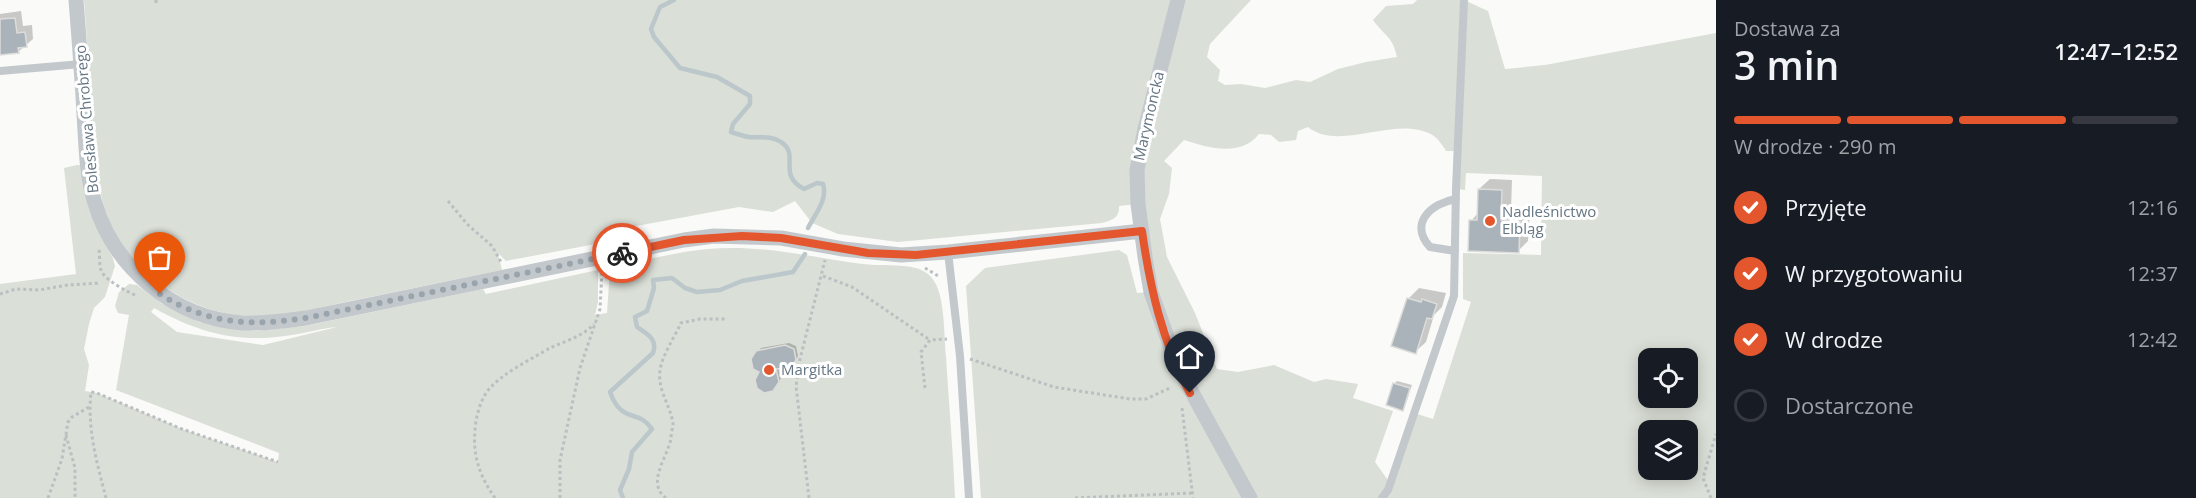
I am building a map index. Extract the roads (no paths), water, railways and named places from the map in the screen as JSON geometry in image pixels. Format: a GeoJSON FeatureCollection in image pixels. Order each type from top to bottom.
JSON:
{"type":"FeatureCollection","features":[{"type":"Feature","properties":{"kind":"street","name":"Bolesława Chrobrego"},"geometry":{"type":"LineString","coordinates":[[76,0],[88,163],[92,191],[106,231],[129,266],[151,287],[192,311],[216,319],[272,323],[306,318],[684,240],[714,236],[781,238],[887,254],[948,252],[1142,231]]}},
{"type":"Feature","properties":{"kind":"street","name":"Marymoncka"},"geometry":{"type":"LineString","coordinates":[[1178,0],[1140,147],[1137,187],[1142,231],[1151,292],[1184,382],[1250,498]]}},
{"type":"Feature","properties":{"kind":"lane"},"geometry":{"type":"LineString","coordinates":[[1382,498],[1388,490],[1454,296],[1464,0]]}},
{"type":"Feature","properties":{"kind":"lane"},"geometry":{"type":"LineString","coordinates":[[0,71],[81,64]]}},
{"type":"Feature","properties":{"kind":"lane"},"geometry":{"type":"LineString","coordinates":[[1455,251],[1430,247],[1423,237],[1422,226],[1430,209],[1442,202],[1456,199]]}},
{"type":"Feature","properties":{"kind":"lane"},"geometry":{"type":"LineString","coordinates":[[948,252],[960,356],[969,498]]}},
{"type":"Feature","properties":{"kind":"waterway"},"geometry":{"type":"LineString","coordinates":[[674,0],[660,7],[651,29],[654,37],[680,68],[717,77],[750,96],[750,104],[733,124],[731,132],[781,142],[787,147],[791,177],[796,183],[804,189],[817,183],[823,184],[824,196],[808,228]]}},
{"type":"Feature","properties":{"kind":"waterway"},"geometry":{"type":"LineString","coordinates":[[623,498],[620,490],[629,469],[632,452],[652,429],[641,419],[620,409],[610,392],[653,353],[653,340],[637,327],[635,317],[647,311],[654,288],[653,280],[672,278],[685,288],[697,292],[720,290],[742,281],[793,272],[805,254]]}},
{"type":"Feature","properties":{"kind":"place","name":"Nadleśnictwo Elbląg"},"geometry":{"type":"Point","coordinates":[1490,221]}},
{"type":"Feature","properties":{"kind":"place","name":"Margitka"},"geometry":{"type":"Point","coordinates":[769,370]}}]}
